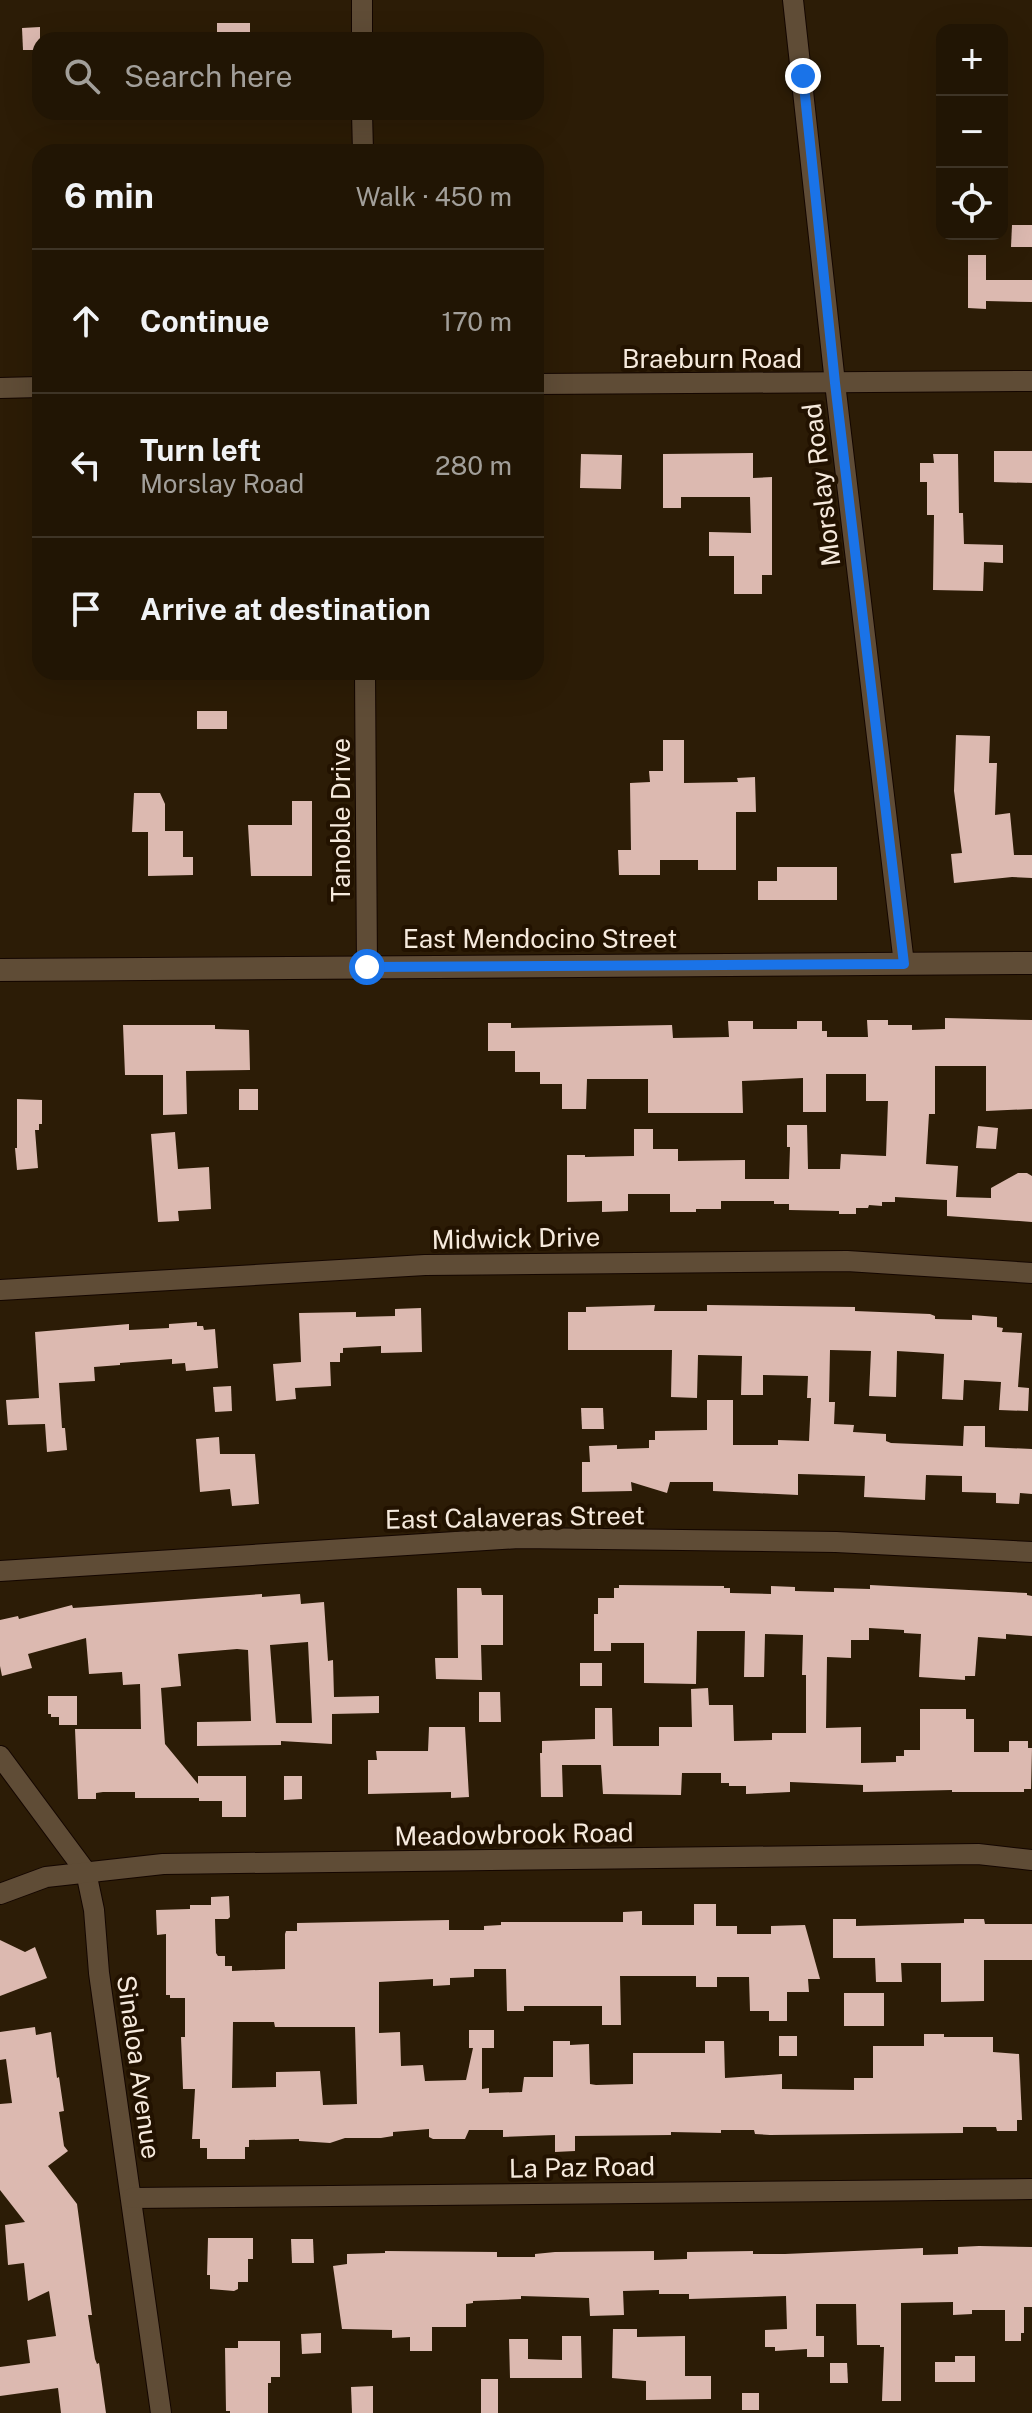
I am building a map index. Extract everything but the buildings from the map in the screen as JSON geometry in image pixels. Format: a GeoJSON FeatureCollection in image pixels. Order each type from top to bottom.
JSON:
{"type":"FeatureCollection","features":[{"type":"Feature","properties":{"kind":"street"},"geometry":{"type":"LineString","coordinates":[[362,0],[362,32]]}},
{"type":"Feature","properties":{"kind":"street","name":"Morslay Road"},"geometry":{"type":"LineString","coordinates":[[793,0],[904,964]]}},
{"type":"Feature","properties":{"kind":"street"},"geometry":{"type":"LineString","coordinates":[[362,120],[363,144]]}},
{"type":"Feature","properties":{"kind":"street","name":"Braeburn Road"},"geometry":{"type":"LineString","coordinates":[[544,384],[1032,381]]}},
{"type":"Feature","properties":{"kind":"street"},"geometry":{"type":"LineString","coordinates":[[0,388],[32,387]]}},
{"type":"Feature","properties":{"kind":"street","name":"Tanoble Drive"},"geometry":{"type":"LineString","coordinates":[[365,680],[367,967]]}},
{"type":"Feature","properties":{"kind":"street","name":"East Mendocino Street"},"geometry":{"type":"LineString","coordinates":[[0,970],[1032,963]]}},
{"type":"Feature","properties":{"kind":"street","name":"Midwick Drive"},"geometry":{"type":"LineString","coordinates":[[0,1290],[425,1265],[847,1261],[1032,1273]]}},
{"type":"Feature","properties":{"kind":"street","name":"East Calaveras Street"},"geometry":{"type":"LineString","coordinates":[[0,1571],[519,1538],[836,1542],[1032,1552]]}},
{"type":"Feature","properties":{"kind":"street","name":"Sinaloa Avenue"},"geometry":{"type":"LineString","coordinates":[[0,1756],[86,1872],[94,1910],[99,1973],[161,2413]]}},
{"type":"Feature","properties":{"kind":"street","name":"Meadowbrook Road"},"geometry":{"type":"LineString","coordinates":[[0,1894],[46,1877],[163,1864],[978,1854],[1032,1860]]}},
{"type":"Feature","properties":{"kind":"street","name":"La Paz Road"},"geometry":{"type":"LineString","coordinates":[[132,2198],[1032,2189]]}},
{"type":"Feature","properties":{"kind":"route"},"geometry":{"type":"LineString","coordinates":[[367,967],[904,964],[835,383],[803,76]]}}]}
